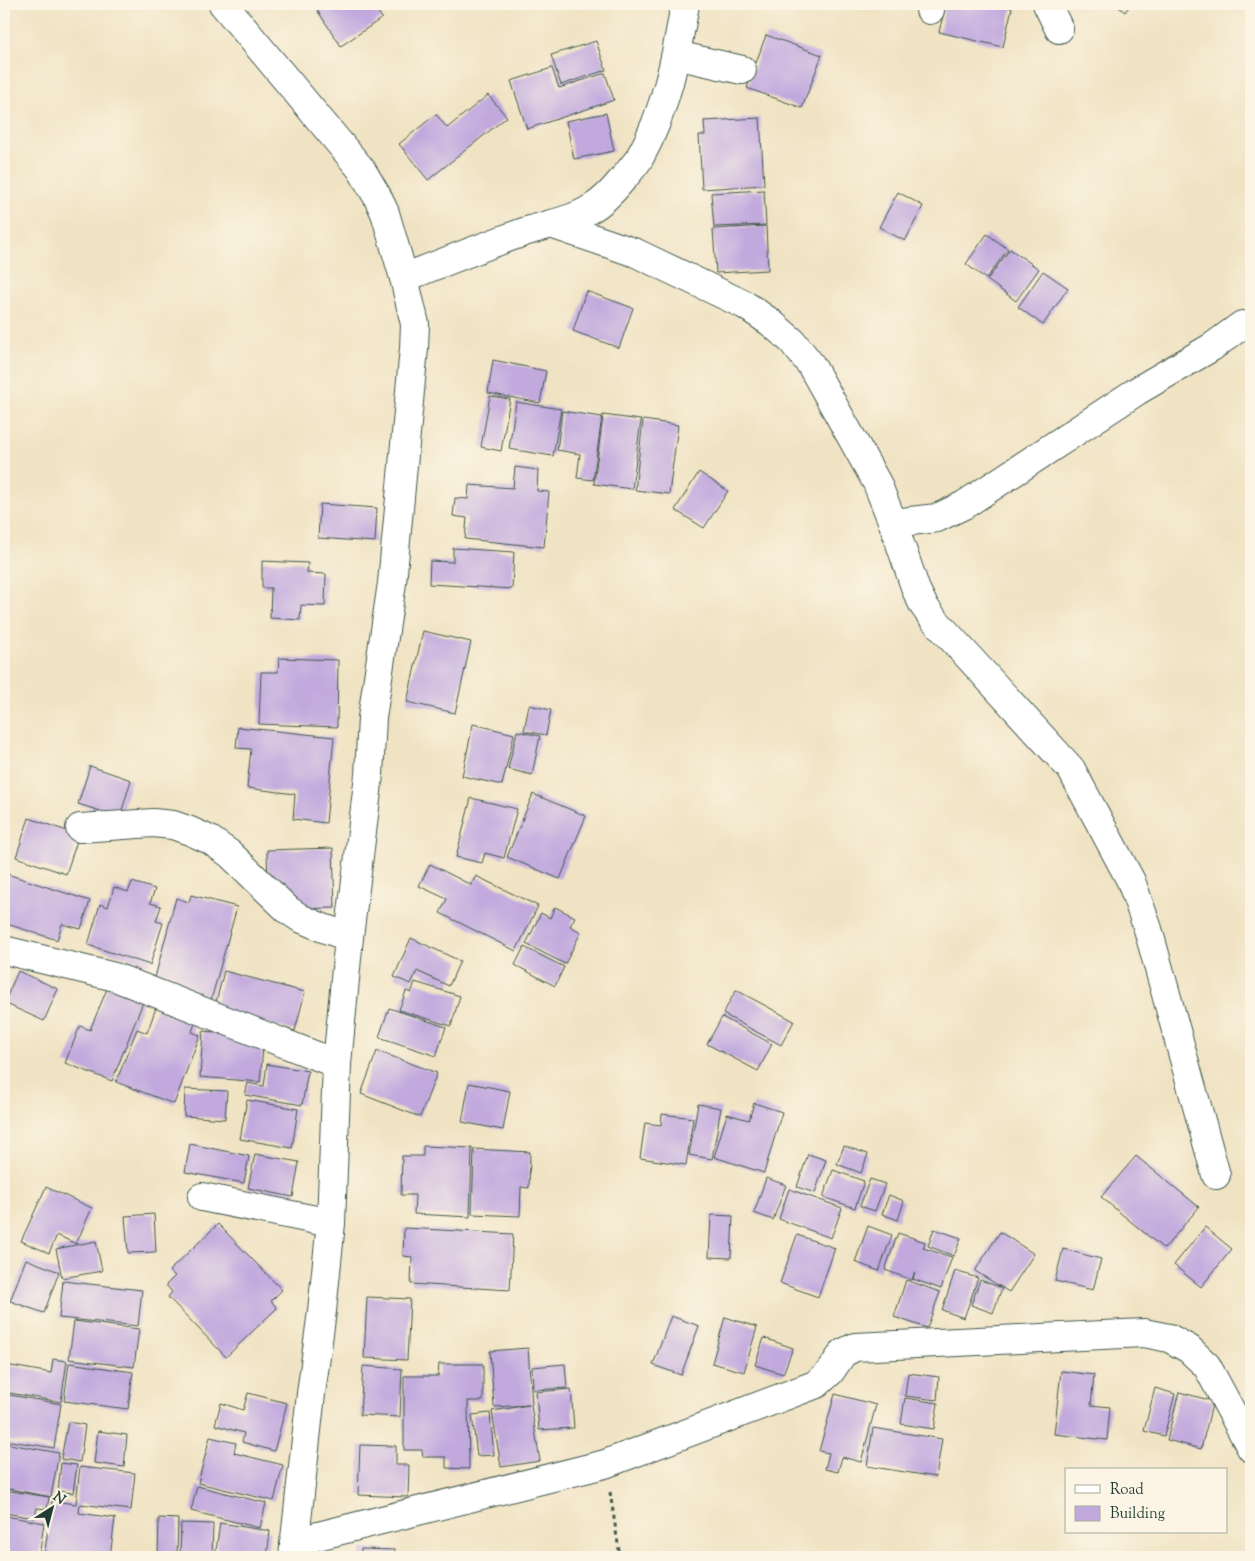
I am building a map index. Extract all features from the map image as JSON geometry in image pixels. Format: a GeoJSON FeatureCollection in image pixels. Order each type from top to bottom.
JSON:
{"type":"FeatureCollection","features":[{"type":"Feature","properties":{"kind":"street"},"geometry":{"type":"LineString","coordinates":[[223,4],[361,169],[385,213],[415,324],[392,583],[372,718],[369,774],[349,937],[337,1064],[331,1223],[294,1550],[606,1464],[817,1384],[830,1372],[844,1353],[856,1347],[1144,1333],[1169,1338],[1189,1349],[1207,1366],[1251,1448]]}},
{"type":"Feature","properties":{"kind":"street"},"geometry":{"type":"LineString","coordinates":[[404,278],[470,250],[570,219],[591,210],[604,200],[638,160],[654,126],[666,94],[676,55],[685,4]]}},
{"type":"Feature","properties":{"kind":"street"},"geometry":{"type":"LineString","coordinates":[[1047,4],[1059,29]]}},
{"type":"Feature","properties":{"kind":"street"},"geometry":{"type":"LineString","coordinates":[[676,55],[742,70]]}},
{"type":"Feature","properties":{"kind":"street"},"geometry":{"type":"LineString","coordinates":[[551,224],[636,253],[745,305],[770,322],[792,341],[812,365],[877,483],[893,522],[916,590],[924,606],[1071,769],[1130,881],[1148,929],[1216,1175]]}},
{"type":"Feature","properties":{"kind":"street"},"geometry":{"type":"LineString","coordinates":[[893,522],[937,518],[964,505],[1137,391],[1212,347],[1242,325]]}},
{"type":"Feature","properties":{"kind":"street"},"geometry":{"type":"LineString","coordinates":[[80,828],[153,823],[173,825],[190,831],[210,840],[230,854],[288,910],[300,918],[349,937]]}},
{"type":"Feature","properties":{"kind":"street"},"geometry":{"type":"LineString","coordinates":[[4,950],[115,977],[337,1064]]}},
{"type":"Feature","properties":{"kind":"street"},"geometry":{"type":"LineString","coordinates":[[202,1197],[331,1223]]}},
{"type":"Feature","properties":{"kind":"path"},"geometry":{"type":"LineString","coordinates":[[606,1464],[620,1557]]}},
{"type":"Feature","properties":{"kind":"building"},"geometry":{"type":"Polygon","coordinates":[[[326,4],[373,4],[382,18],[341,46],[317,10],[326,4]]]}},
{"type":"Feature","properties":{"kind":"building"},"geometry":{"type":"Polygon","coordinates":[[[946,4],[993,4],[1012,8],[1003,47],[939,32],[946,4]]]}},
{"type":"Feature","properties":{"kind":"building"},"geometry":{"type":"Polygon","coordinates":[[[1115,4],[1131,4],[1125,12],[1115,4]]]}},
{"type":"Feature","properties":{"kind":"building"},"geometry":{"type":"Polygon","coordinates":[[[766,35],[822,55],[802,108],[747,88],[766,35]]]}},
{"type":"Feature","properties":{"kind":"building"},"geometry":{"type":"Polygon","coordinates":[[[596,41],[606,70],[561,85],[551,55],[596,41]]]}},
{"type":"Feature","properties":{"kind":"building"},"geometry":{"type":"Polygon","coordinates":[[[552,68],[559,88],[605,73],[614,100],[527,129],[511,81],[552,68]]]}},
{"type":"Feature","properties":{"kind":"building"},"geometry":{"type":"Polygon","coordinates":[[[488,95],[507,117],[428,180],[399,144],[436,114],[447,128],[488,95]]]}},
{"type":"Feature","properties":{"kind":"building"},"geometry":{"type":"Polygon","coordinates":[[[606,113],[614,151],[574,159],[566,121],[606,113]]]}},
{"type":"Feature","properties":{"kind":"building"},"geometry":{"type":"Polygon","coordinates":[[[760,118],[764,185],[702,189],[699,135],[705,135],[704,121],[760,118]]]}},
{"type":"Feature","properties":{"kind":"building"},"geometry":{"type":"Polygon","coordinates":[[[764,190],[766,225],[714,227],[711,193],[764,190]]]}},
{"type":"Feature","properties":{"kind":"building"},"geometry":{"type":"Polygon","coordinates":[[[898,192],[923,206],[905,241],[879,227],[898,192]]]}},
{"type":"Feature","properties":{"kind":"building"},"geometry":{"type":"Polygon","coordinates":[[[766,226],[768,270],[716,273],[713,229],[766,226]]]}},
{"type":"Feature","properties":{"kind":"building"},"geometry":{"type":"Polygon","coordinates":[[[987,234],[1008,249],[986,279],[966,264],[987,234]]]}},
{"type":"Feature","properties":{"kind":"building"},"geometry":{"type":"Polygon","coordinates":[[[1010,249],[1039,269],[1016,301],[987,280],[1010,249]]]}},
{"type":"Feature","properties":{"kind":"building"},"geometry":{"type":"Polygon","coordinates":[[[1043,271],[1068,288],[1043,325],[1018,307],[1043,271]]]}},
{"type":"Feature","properties":{"kind":"building"},"geometry":{"type":"Polygon","coordinates":[[[586,291],[633,308],[619,348],[573,331],[586,291]]]}},
{"type":"Feature","properties":{"kind":"building"},"geometry":{"type":"Polygon","coordinates":[[[493,360],[546,371],[540,403],[488,393],[493,360]]]}},
{"type":"Feature","properties":{"kind":"building"},"geometry":{"type":"Polygon","coordinates":[[[490,396],[510,399],[501,451],[481,447],[490,396]]]}},
{"type":"Feature","properties":{"kind":"building"},"geometry":{"type":"Polygon","coordinates":[[[516,402],[561,409],[553,456],[509,449],[516,402]]]}},
{"type":"Feature","properties":{"kind":"building"},"geometry":{"type":"Polygon","coordinates":[[[562,411],[602,417],[593,480],[577,478],[580,454],[557,450],[562,411]]]}},
{"type":"Feature","properties":{"kind":"building"},"geometry":{"type":"Polygon","coordinates":[[[603,415],[641,420],[632,489],[594,484],[603,415]]]}},
{"type":"Feature","properties":{"kind":"building"},"geometry":{"type":"Polygon","coordinates":[[[643,420],[678,425],[669,494],[635,490],[643,420]]]}},
{"type":"Feature","properties":{"kind":"building"},"geometry":{"type":"Polygon","coordinates":[[[515,467],[538,470],[537,491],[549,492],[544,547],[465,539],[467,518],[453,516],[455,498],[468,499],[469,485],[513,488],[515,467]]]}},
{"type":"Feature","properties":{"kind":"building"},"geometry":{"type":"Polygon","coordinates":[[[699,472],[728,491],[704,528],[675,510],[699,472]]]}},
{"type":"Feature","properties":{"kind":"building"},"geometry":{"type":"Polygon","coordinates":[[[320,504],[377,508],[375,542],[318,538],[320,504]]]}},
{"type":"Feature","properties":{"kind":"building"},"geometry":{"type":"Polygon","coordinates":[[[453,548],[514,552],[512,589],[429,584],[430,561],[453,562],[453,548]]]}},
{"type":"Feature","properties":{"kind":"building"},"geometry":{"type":"Polygon","coordinates":[[[262,561],[308,563],[307,573],[326,574],[325,606],[301,605],[300,620],[270,618],[271,588],[262,588],[262,561]]]}},
{"type":"Feature","properties":{"kind":"building"},"geometry":{"type":"Polygon","coordinates":[[[423,631],[471,642],[455,713],[407,702],[423,631]]]}},
{"type":"Feature","properties":{"kind":"building"},"geometry":{"type":"Polygon","coordinates":[[[279,658],[338,660],[337,727],[259,724],[261,672],[278,672],[279,658]]]}},
{"type":"Feature","properties":{"kind":"building"},"geometry":{"type":"Polygon","coordinates":[[[529,705],[551,710],[546,735],[524,731],[529,705]]]}},
{"type":"Feature","properties":{"kind":"building"},"geometry":{"type":"Polygon","coordinates":[[[473,724],[514,734],[502,785],[462,776],[473,724]]]}},
{"type":"Feature","properties":{"kind":"building"},"geometry":{"type":"Polygon","coordinates":[[[238,727],[334,737],[326,823],[293,819],[295,794],[247,788],[251,749],[236,748],[238,727]]]}},
{"type":"Feature","properties":{"kind":"building"},"geometry":{"type":"Polygon","coordinates":[[[517,731],[540,736],[532,775],[508,769],[517,731]]]}},
{"type":"Feature","properties":{"kind":"building"},"geometry":{"type":"Polygon","coordinates":[[[90,766],[131,780],[120,817],[78,804],[90,766]]]}},
{"type":"Feature","properties":{"kind":"building"},"geometry":{"type":"Polygon","coordinates":[[[533,794],[586,816],[560,879],[507,857],[533,794]]]}},
{"type":"Feature","properties":{"kind":"building"},"geometry":{"type":"Polygon","coordinates":[[[471,798],[517,809],[504,858],[485,853],[482,863],[456,857],[471,798]]]}},
{"type":"Feature","properties":{"kind":"building"},"geometry":{"type":"Polygon","coordinates":[[[29,818],[79,835],[66,874],[16,857],[29,818]]]}},
{"type":"Feature","properties":{"kind":"building"},"geometry":{"type":"Polygon","coordinates":[[[333,848],[335,908],[291,909],[268,883],[267,850],[333,848]]]}},
{"type":"Feature","properties":{"kind":"building"},"geometry":{"type":"Polygon","coordinates":[[[430,864],[471,885],[476,876],[538,906],[516,951],[440,913],[447,899],[419,886],[430,864]]]}},
{"type":"Feature","properties":{"kind":"building"},"geometry":{"type":"Polygon","coordinates":[[[4,873],[90,901],[81,929],[62,924],[57,940],[4,923],[4,873]]]}},
{"type":"Feature","properties":{"kind":"building"},"geometry":{"type":"Polygon","coordinates":[[[132,882],[155,889],[150,903],[161,906],[156,921],[163,923],[150,965],[88,945],[100,904],[108,907],[114,887],[128,892],[132,882]]]}},
{"type":"Feature","properties":{"kind":"building"},"geometry":{"type":"Polygon","coordinates":[[[191,895],[237,907],[211,1000],[153,985],[176,898],[189,902],[191,895]]]}},
{"type":"Feature","properties":{"kind":"building"},"geometry":{"type":"Polygon","coordinates":[[[555,907],[575,917],[570,926],[581,932],[565,964],[526,944],[541,913],[550,918],[555,907]]]}},
{"type":"Feature","properties":{"kind":"building"},"geometry":{"type":"Polygon","coordinates":[[[411,938],[460,961],[449,986],[417,971],[411,984],[394,977],[411,938]]]}},
{"type":"Feature","properties":{"kind":"building"},"geometry":{"type":"Polygon","coordinates":[[[524,947],[564,967],[555,986],[515,965],[524,947]]]}},
{"type":"Feature","properties":{"kind":"building"},"geometry":{"type":"Polygon","coordinates":[[[18,971],[58,989],[44,1021],[4,1003],[18,971]]]}},
{"type":"Feature","properties":{"kind":"building"},"geometry":{"type":"Polygon","coordinates":[[[224,971],[305,992],[295,1031],[214,1010],[224,971]]]}},
{"type":"Feature","properties":{"kind":"building"},"geometry":{"type":"Polygon","coordinates":[[[415,982],[460,996],[451,1026],[399,1010],[406,991],[411,993],[415,982]]]}},
{"type":"Feature","properties":{"kind":"building"},"geometry":{"type":"Polygon","coordinates":[[[109,984],[145,997],[112,1081],[65,1063],[80,1026],[90,1030],[109,984]]]}},
{"type":"Feature","properties":{"kind":"building"},"geometry":{"type":"Polygon","coordinates":[[[736,990],[794,1021],[781,1045],[723,1014],[736,990]]]}},
{"type":"Feature","properties":{"kind":"building"},"geometry":{"type":"Polygon","coordinates":[[[158,1002],[197,1017],[192,1032],[200,1035],[174,1104],[116,1082],[137,1029],[147,1033],[158,1002]]]}},
{"type":"Feature","properties":{"kind":"building"},"geometry":{"type":"Polygon","coordinates":[[[389,1008],[446,1027],[436,1056],[379,1037],[389,1008]]]}},
{"type":"Feature","properties":{"kind":"building"},"geometry":{"type":"Polygon","coordinates":[[[722,1017],[772,1044],[758,1071],[707,1044],[722,1017]]]}},
{"type":"Feature","properties":{"kind":"building"},"geometry":{"type":"Polygon","coordinates":[[[203,1031],[264,1036],[260,1082],[200,1077],[203,1031]]]}},
{"type":"Feature","properties":{"kind":"building"},"geometry":{"type":"Polygon","coordinates":[[[377,1051],[437,1073],[420,1117],[361,1094],[377,1051]]]}},
{"type":"Feature","properties":{"kind":"building"},"geometry":{"type":"Polygon","coordinates":[[[267,1064],[308,1071],[302,1105],[245,1095],[248,1083],[264,1086],[267,1064]]]}},
{"type":"Feature","properties":{"kind":"building"},"geometry":{"type":"Polygon","coordinates":[[[469,1083],[510,1091],[503,1130],[462,1122],[469,1083]]]}},
{"type":"Feature","properties":{"kind":"building"},"geometry":{"type":"Polygon","coordinates":[[[185,1089],[227,1091],[225,1119],[184,1116],[185,1089]]]}},
{"type":"Feature","properties":{"kind":"building"},"geometry":{"type":"Polygon","coordinates":[[[247,1100],[298,1109],[292,1148],[240,1139],[247,1100]]]}},
{"type":"Feature","properties":{"kind":"building"},"geometry":{"type":"Polygon","coordinates":[[[754,1103],[782,1112],[764,1173],[714,1157],[727,1114],[749,1120],[754,1103]]]}},
{"type":"Feature","properties":{"kind":"building"},"geometry":{"type":"Polygon","coordinates":[[[698,1104],[721,1108],[712,1159],[689,1155],[698,1104]]]}},
{"type":"Feature","properties":{"kind":"building"},"geometry":{"type":"Polygon","coordinates":[[[662,1114],[693,1118],[686,1165],[640,1158],[645,1123],[661,1125],[662,1114]]]}},
{"type":"Feature","properties":{"kind":"building"},"geometry":{"type":"Polygon","coordinates":[[[190,1144],[249,1156],[244,1183],[185,1172],[190,1144]]]}},
{"type":"Feature","properties":{"kind":"building"},"geometry":{"type":"Polygon","coordinates":[[[423,1146],[472,1148],[470,1217],[414,1214],[415,1195],[401,1195],[402,1156],[423,1156],[423,1146]]]}},
{"type":"Feature","properties":{"kind":"building"},"geometry":{"type":"Polygon","coordinates":[[[844,1146],[868,1154],[861,1173],[837,1164],[844,1146]]]}},
{"type":"Feature","properties":{"kind":"building"},"geometry":{"type":"Polygon","coordinates":[[[474,1149],[530,1152],[529,1188],[521,1187],[520,1216],[472,1214],[474,1149]]]}},
{"type":"Feature","properties":{"kind":"building"},"geometry":{"type":"Polygon","coordinates":[[[255,1154],[299,1162],[293,1197],[248,1188],[255,1154]]]}},
{"type":"Feature","properties":{"kind":"building"},"geometry":{"type":"Polygon","coordinates":[[[808,1154],[826,1160],[815,1193],[797,1187],[808,1154]]]}},
{"type":"Feature","properties":{"kind":"building"},"geometry":{"type":"Polygon","coordinates":[[[1136,1156],[1199,1207],[1164,1249],[1101,1197],[1136,1156]]]}},
{"type":"Feature","properties":{"kind":"building"},"geometry":{"type":"Polygon","coordinates":[[[833,1170],[864,1181],[855,1208],[823,1197],[833,1170]]]}},
{"type":"Feature","properties":{"kind":"building"},"geometry":{"type":"Polygon","coordinates":[[[766,1178],[786,1185],[773,1220],[754,1213],[766,1178]]]}},
{"type":"Feature","properties":{"kind":"building"},"geometry":{"type":"Polygon","coordinates":[[[870,1179],[885,1184],[875,1211],[860,1206],[870,1179]]]}},
{"type":"Feature","properties":{"kind":"building"},"geometry":{"type":"Polygon","coordinates":[[[46,1187],[92,1208],[76,1244],[57,1235],[49,1253],[21,1241],[46,1187]]]}},
{"type":"Feature","properties":{"kind":"building"},"geometry":{"type":"Polygon","coordinates":[[[789,1189],[842,1208],[831,1238],[779,1219],[789,1189]]]}},
{"type":"Feature","properties":{"kind":"building"},"geometry":{"type":"Polygon","coordinates":[[[889,1195],[904,1201],[898,1220],[882,1214],[889,1195]]]}},
{"type":"Feature","properties":{"kind":"building"},"geometry":{"type":"Polygon","coordinates":[[[154,1214],[156,1252],[128,1253],[125,1216],[154,1214]]]}},
{"type":"Feature","properties":{"kind":"building"},"geometry":{"type":"Polygon","coordinates":[[[711,1215],[733,1216],[731,1258],[709,1257],[711,1215]]]}},
{"type":"Feature","properties":{"kind":"building"},"geometry":{"type":"Polygon","coordinates":[[[218,1224],[282,1290],[271,1301],[277,1308],[226,1357],[168,1297],[172,1292],[166,1285],[175,1276],[169,1271],[218,1224]]]}},
{"type":"Feature","properties":{"kind":"building"},"geometry":{"type":"Polygon","coordinates":[[[868,1226],[892,1235],[879,1271],[855,1262],[868,1226]]]}},
{"type":"Feature","properties":{"kind":"building"},"geometry":{"type":"Polygon","coordinates":[[[1205,1227],[1232,1249],[1201,1287],[1174,1265],[1205,1227]]]}},
{"type":"Feature","properties":{"kind":"building"},"geometry":{"type":"Polygon","coordinates":[[[404,1228],[513,1234],[510,1290],[411,1284],[412,1257],[403,1256],[404,1228]]]}},
{"type":"Feature","properties":{"kind":"building"},"geometry":{"type":"Polygon","coordinates":[[[934,1229],[961,1238],[954,1256],[928,1246],[934,1229]]]}},
{"type":"Feature","properties":{"kind":"building"},"geometry":{"type":"Polygon","coordinates":[[[1000,1232],[1034,1254],[1009,1292],[975,1271],[1000,1232]]]}},
{"type":"Feature","properties":{"kind":"building"},"geometry":{"type":"Polygon","coordinates":[[[898,1233],[925,1242],[923,1248],[952,1257],[941,1289],[913,1279],[915,1271],[912,1280],[885,1270],[898,1233]]]}},
{"type":"Feature","properties":{"kind":"building"},"geometry":{"type":"Polygon","coordinates":[[[797,1235],[835,1248],[818,1297],[780,1283],[797,1235]]]}},
{"type":"Feature","properties":{"kind":"building"},"geometry":{"type":"Polygon","coordinates":[[[96,1241],[102,1271],[62,1278],[56,1249],[96,1241]]]}},
{"type":"Feature","properties":{"kind":"building"},"geometry":{"type":"Polygon","coordinates":[[[1063,1249],[1101,1259],[1093,1290],[1055,1281],[1063,1249]]]}},
{"type":"Feature","properties":{"kind":"building"},"geometry":{"type":"Polygon","coordinates":[[[26,1259],[59,1272],[44,1313],[10,1301],[26,1259]]]}},
{"type":"Feature","properties":{"kind":"building"},"geometry":{"type":"Polygon","coordinates":[[[955,1271],[978,1278],[964,1318],[942,1310],[955,1271]]]}},
{"type":"Feature","properties":{"kind":"building"},"geometry":{"type":"Polygon","coordinates":[[[906,1280],[940,1292],[927,1328],[894,1317],[906,1280]]]}},
{"type":"Feature","properties":{"kind":"building"},"geometry":{"type":"Polygon","coordinates":[[[980,1280],[1002,1288],[993,1313],[971,1305],[980,1280]]]}},
{"type":"Feature","properties":{"kind":"building"},"geometry":{"type":"Polygon","coordinates":[[[63,1281],[142,1290],[138,1326],[59,1318],[63,1281]]]}},
{"type":"Feature","properties":{"kind":"building"},"geometry":{"type":"Polygon","coordinates":[[[367,1297],[410,1299],[407,1360],[364,1358],[367,1297]]]}},
{"type":"Feature","properties":{"kind":"building"},"geometry":{"type":"Polygon","coordinates":[[[671,1316],[699,1326],[681,1375],[653,1365],[671,1316]]]}},
{"type":"Feature","properties":{"kind":"building"},"geometry":{"type":"Polygon","coordinates":[[[725,1317],[757,1327],[744,1372],[712,1363],[725,1317]]]}},
{"type":"Feature","properties":{"kind":"building"},"geometry":{"type":"Polygon","coordinates":[[[74,1321],[139,1329],[134,1367],[69,1359],[74,1321]]]}},
{"type":"Feature","properties":{"kind":"building"},"geometry":{"type":"Polygon","coordinates":[[[764,1338],[793,1348],[783,1374],[755,1365],[764,1338]]]}},
{"type":"Feature","properties":{"kind":"building"},"geometry":{"type":"Polygon","coordinates":[[[528,1348],[531,1405],[540,1461],[501,1467],[492,1411],[529,1405],[494,1407],[490,1351],[528,1348]]]}},
{"type":"Feature","properties":{"kind":"building"},"geometry":{"type":"Polygon","coordinates":[[[53,1359],[67,1361],[61,1402],[4,1392],[6,1365],[51,1373],[53,1359]]]}},
{"type":"Feature","properties":{"kind":"building"},"geometry":{"type":"Polygon","coordinates":[[[69,1363],[133,1372],[128,1409],[64,1401],[69,1363]]]}},
{"type":"Feature","properties":{"kind":"building"},"geometry":{"type":"Polygon","coordinates":[[[439,1364],[483,1364],[483,1401],[468,1401],[469,1469],[446,1468],[446,1457],[423,1457],[422,1450],[404,1450],[404,1376],[438,1376],[439,1364]]]}},
{"type":"Feature","properties":{"kind":"building"},"geometry":{"type":"Polygon","coordinates":[[[565,1364],[567,1388],[533,1390],[532,1367],[565,1364]]]}},
{"type":"Feature","properties":{"kind":"building"},"geometry":{"type":"Polygon","coordinates":[[[363,1366],[402,1369],[400,1417],[360,1415],[363,1366]]]}},
{"type":"Feature","properties":{"kind":"building"},"geometry":{"type":"Polygon","coordinates":[[[1061,1371],[1094,1375],[1091,1405],[1110,1407],[1107,1440],[1054,1434],[1061,1371]]]}},
{"type":"Feature","properties":{"kind":"building"},"geometry":{"type":"Polygon","coordinates":[[[908,1373],[939,1377],[937,1400],[905,1396],[908,1373]]]}},
{"type":"Feature","properties":{"kind":"building"},"geometry":{"type":"Polygon","coordinates":[[[1155,1388],[1175,1394],[1164,1436],[1144,1431],[1155,1388]]]}},
{"type":"Feature","properties":{"kind":"building"},"geometry":{"type":"Polygon","coordinates":[[[571,1389],[574,1428],[539,1430],[536,1392],[571,1389]]]}},
{"type":"Feature","properties":{"kind":"building"},"geometry":{"type":"Polygon","coordinates":[[[1179,1392],[1213,1401],[1201,1449],[1167,1440],[1179,1392]]]}},
{"type":"Feature","properties":{"kind":"building"},"geometry":{"type":"Polygon","coordinates":[[[248,1393],[287,1403],[274,1451],[242,1442],[244,1433],[215,1425],[221,1403],[243,1410],[248,1393]]]}},
{"type":"Feature","properties":{"kind":"building"},"geometry":{"type":"Polygon","coordinates":[[[4,1394],[61,1404],[54,1448],[4,1440],[4,1394]]]}},
{"type":"Feature","properties":{"kind":"building"},"geometry":{"type":"Polygon","coordinates":[[[835,1394],[876,1405],[861,1462],[842,1457],[838,1472],[825,1469],[829,1453],[819,1451],[835,1394]]]}},
{"type":"Feature","properties":{"kind":"building"},"geometry":{"type":"Polygon","coordinates":[[[905,1398],[938,1403],[934,1429],[901,1424],[905,1398]]]}},
{"type":"Feature","properties":{"kind":"building"},"geometry":{"type":"Polygon","coordinates":[[[490,1413],[494,1455],[477,1456],[472,1415],[490,1413]]]}},
{"type":"Feature","properties":{"kind":"building"},"geometry":{"type":"Polygon","coordinates":[[[68,1422],[85,1425],[80,1462],[61,1459],[68,1422]]]}},
{"type":"Feature","properties":{"kind":"building"},"geometry":{"type":"Polygon","coordinates":[[[873,1428],[942,1439],[936,1477],[867,1466],[873,1428]]]}},
{"type":"Feature","properties":{"kind":"building"},"geometry":{"type":"Polygon","coordinates":[[[98,1431],[127,1435],[124,1467],[94,1463],[98,1431]]]}},
{"type":"Feature","properties":{"kind":"building"},"geometry":{"type":"Polygon","coordinates":[[[210,1437],[236,1443],[234,1453],[283,1465],[274,1501],[198,1483],[210,1437]]]}},
{"type":"Feature","properties":{"kind":"building"},"geometry":{"type":"Polygon","coordinates":[[[4,1443],[59,1453],[51,1497],[4,1488],[4,1443]]]}},
{"type":"Feature","properties":{"kind":"building"},"geometry":{"type":"Polygon","coordinates":[[[360,1445],[396,1446],[396,1465],[409,1465],[408,1497],[358,1495],[360,1445]]]}},
{"type":"Feature","properties":{"kind":"building"},"geometry":{"type":"Polygon","coordinates":[[[61,1463],[77,1465],[73,1493],[58,1491],[61,1463]]]}},
{"type":"Feature","properties":{"kind":"building"},"geometry":{"type":"Polygon","coordinates":[[[80,1467],[135,1473],[131,1510],[80,1504],[79,1513],[115,1518],[110,1557],[44,1557],[52,1501],[76,1504],[80,1467]]]}},
{"type":"Feature","properties":{"kind":"building"},"geometry":{"type":"Polygon","coordinates":[[[197,1486],[266,1503],[260,1528],[191,1511],[197,1486]]]}},
{"type":"Feature","properties":{"kind":"building"},"geometry":{"type":"Polygon","coordinates":[[[4,1490],[49,1497],[47,1509],[37,1508],[35,1518],[4,1513],[4,1490]]]}},
{"type":"Feature","properties":{"kind":"building"},"geometry":{"type":"Polygon","coordinates":[[[6,1516],[44,1523],[39,1557],[4,1557],[6,1516]]]}},
{"type":"Feature","properties":{"kind":"building"},"geometry":{"type":"Polygon","coordinates":[[[159,1518],[178,1519],[177,1557],[158,1557],[159,1518]]]}},
{"type":"Feature","properties":{"kind":"building"},"geometry":{"type":"Polygon","coordinates":[[[181,1523],[213,1524],[212,1557],[180,1557],[181,1523]]]}},
{"type":"Feature","properties":{"kind":"building"},"geometry":{"type":"Polygon","coordinates":[[[220,1523],[270,1531],[267,1557],[215,1557],[220,1523]]]}},
{"type":"Feature","properties":{"kind":"building"},"geometry":{"type":"Polygon","coordinates":[[[361,1549],[395,1550],[395,1557],[361,1557],[361,1549]]]}}]}
